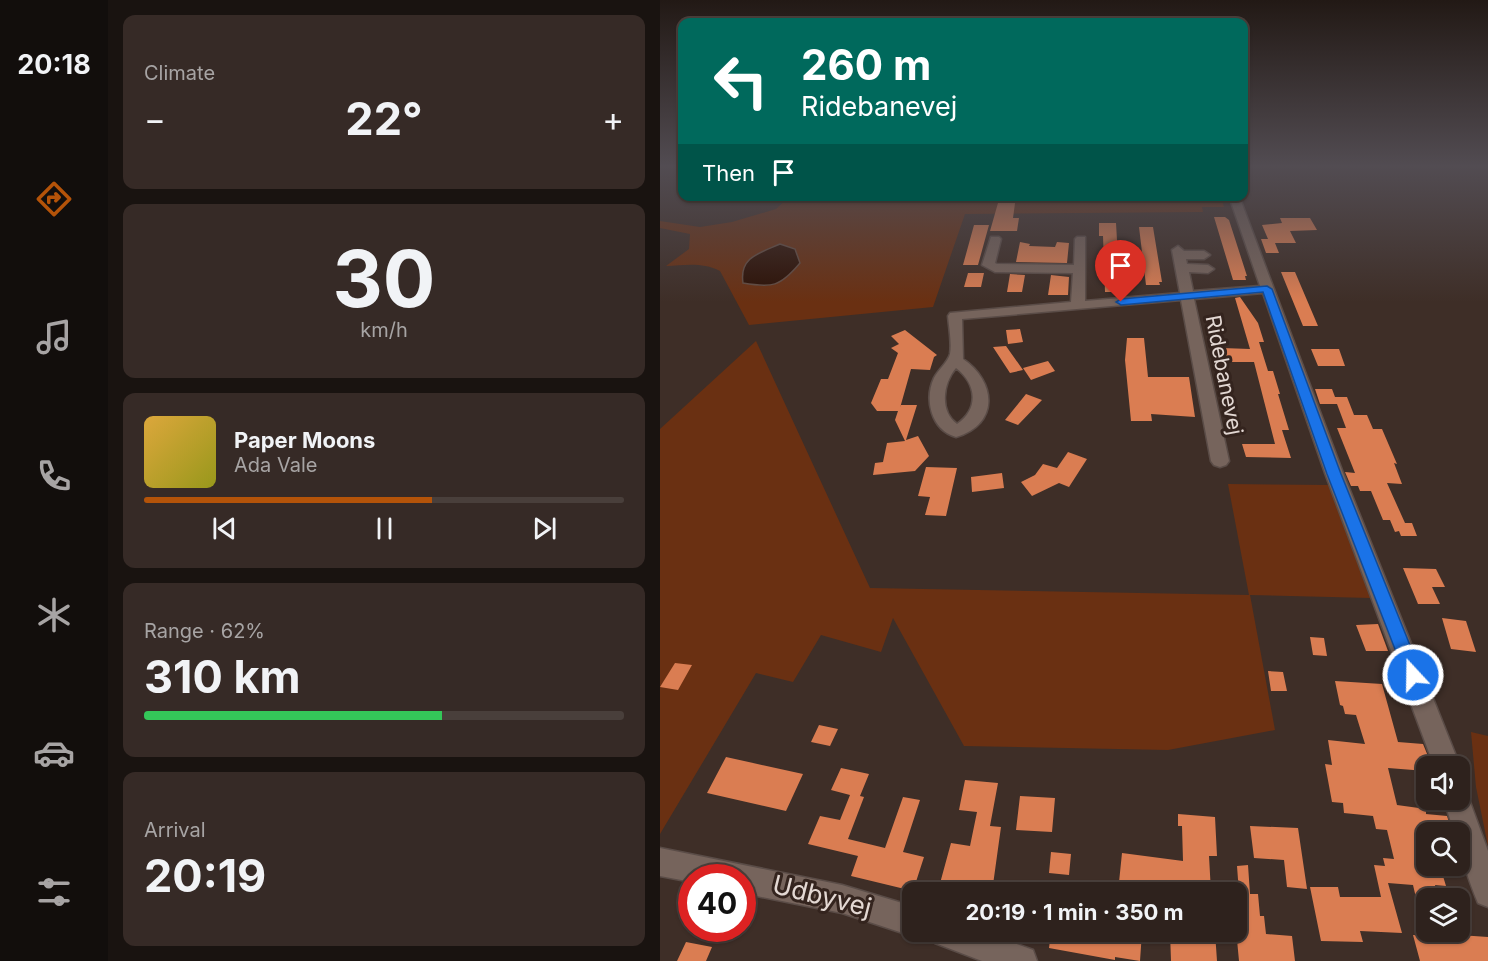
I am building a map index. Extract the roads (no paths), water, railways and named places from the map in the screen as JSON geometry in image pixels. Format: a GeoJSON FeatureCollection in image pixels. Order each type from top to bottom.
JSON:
{"type":"FeatureCollection","features":[{"type":"Feature","properties":{"kind":"street"},"geometry":{"type":"LineString","coordinates":[[1240,212],[1334,474],[1444,756]]}},
{"type":"Feature","properties":{"kind":"street"},"geometry":{"type":"LineString","coordinates":[[995,238],[988,265],[995,268],[1079,269]]}},
{"type":"Feature","properties":{"kind":"street"},"geometry":{"type":"LineString","coordinates":[[1078,305],[1081,240]]}},
{"type":"Feature","properties":{"kind":"street"},"geometry":{"type":"LineString","coordinates":[[1179,258],[1204,255]]}},
{"type":"Feature","properties":{"kind":"street"},"geometry":{"type":"LineString","coordinates":[[1179,258],[1208,269]]}},
{"type":"Feature","properties":{"kind":"street","name":"Ridebanevej"},"geometry":{"type":"LineString","coordinates":[[1179,258],[1220,461]]}},
{"type":"Feature","properties":{"kind":"street","name":"Ridebanevej"},"geometry":{"type":"LineString","coordinates":[[955,360],[957,354],[955,316],[1267,289]]}},
{"type":"Feature","properties":{"kind":"street"},"geometry":{"type":"LineString","coordinates":[[1460,810],[1488,893]]}},
{"type":"Feature","properties":{"kind":"street","name":"Udbyvej"},"geometry":{"type":"LineString","coordinates":[[660,862],[832,897],[902,918]]}},
{"type":"Feature","properties":{"kind":"street"},"geometry":{"type":"LineString","coordinates":[[972,942],[1022,961]]}}]}
